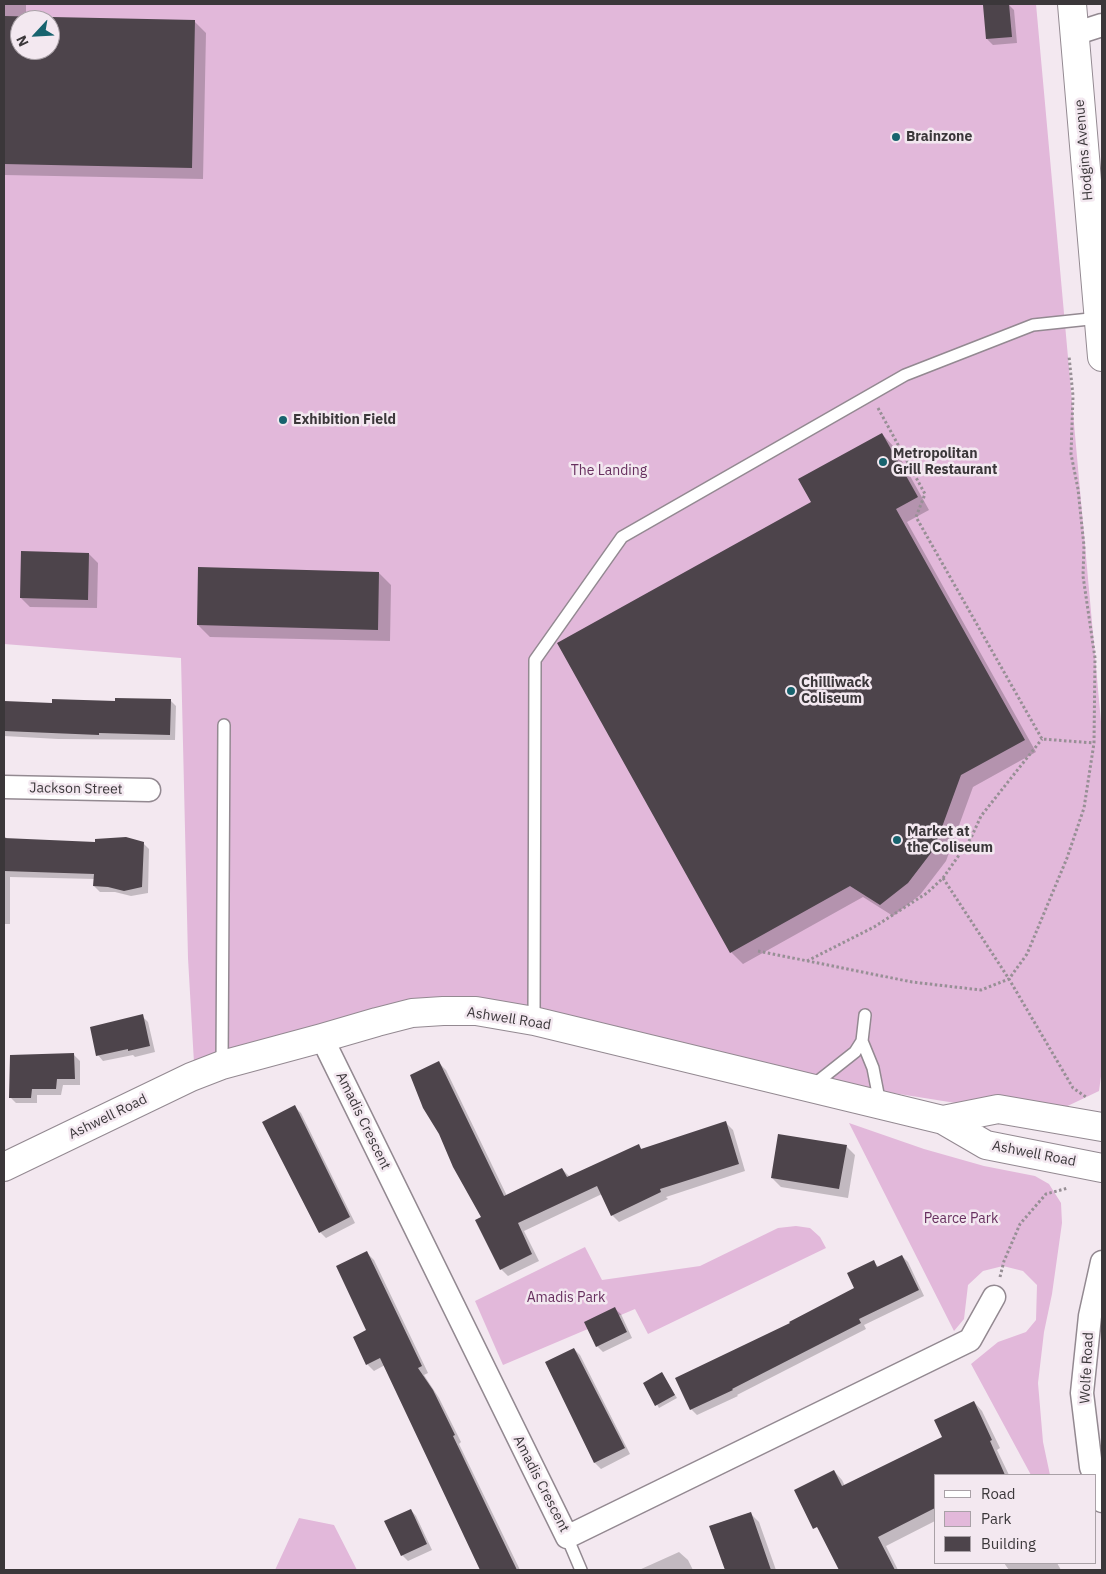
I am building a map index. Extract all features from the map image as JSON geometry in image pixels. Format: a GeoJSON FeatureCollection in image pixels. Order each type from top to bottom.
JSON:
{"type":"FeatureCollection","features":[{"type":"Feature","properties":{"kind":"street","name":"Hodgins Avenue"},"geometry":{"type":"LineString","coordinates":[[1072,4],[1102,357]]}},
{"type":"Feature","properties":{"kind":"street"},"geometry":{"type":"LineString","coordinates":[[1074,34],[1102,25]]}},
{"type":"Feature","properties":{"kind":"street","name":"Jackson Street"},"geometry":{"type":"LineString","coordinates":[[4,787],[149,790]]}},
{"type":"Feature","properties":{"kind":"street","name":"Ashwell Road"},"geometry":{"type":"LineString","coordinates":[[4,1167],[191,1077],[222,1065],[412,1013],[442,1010],[476,1011],[534,1020],[943,1120],[986,1145],[1102,1168]]}},
{"type":"Feature","properties":{"kind":"street","name":"Amadis Crescent"},"geometry":{"type":"LineString","coordinates":[[322,1038],[567,1537],[970,1340],[994,1297]]}},
{"type":"Feature","properties":{"kind":"street","name":"Ashwell Road"},"geometry":{"type":"LineString","coordinates":[[943,1120],[998,1109],[1102,1126]]}},
{"type":"Feature","properties":{"kind":"street","name":"Wolfe Road"},"geometry":{"type":"LineString","coordinates":[[1093,1474],[1082,1394],[1090,1316],[1102,1262]]}},
{"type":"Feature","properties":{"kind":"street","name":"Wolfe Road"},"geometry":{"type":"LineString","coordinates":[[1096,1483],[1102,1501]]}},
{"type":"Feature","properties":{"kind":"lane"},"geometry":{"type":"LineString","coordinates":[[534,1020],[535,660],[622,537],[905,375],[1033,325],[1099,318]]}},
{"type":"Feature","properties":{"kind":"lane"},"geometry":{"type":"LineString","coordinates":[[222,1065],[224,725]]}},
{"type":"Feature","properties":{"kind":"lane"},"geometry":{"type":"LineString","coordinates":[[811,1088],[855,1052],[862,1041],[865,1016]]}},
{"type":"Feature","properties":{"kind":"lane"},"geometry":{"type":"LineString","coordinates":[[862,1041],[873,1068],[880,1104]]}},
{"type":"Feature","properties":{"kind":"lane"},"geometry":{"type":"LineString","coordinates":[[567,1537],[581,1570]]}},
{"type":"Feature","properties":{"kind":"path"},"geometry":{"type":"LineString","coordinates":[[758,951],[912,982],[981,990],[1009,979],[1027,954],[1084,808],[1094,744],[1095,658],[1083,576],[1084,546],[1078,489],[1071,454],[1072,396],[1069,356]]}},
{"type":"Feature","properties":{"kind":"path"},"geometry":{"type":"LineString","coordinates":[[871,395],[925,494],[916,517],[1042,739]]}},
{"type":"Feature","properties":{"kind":"path"},"geometry":{"type":"LineString","coordinates":[[1042,739],[1094,744]]}},
{"type":"Feature","properties":{"kind":"path"},"geometry":{"type":"LineString","coordinates":[[807,961],[881,922],[927,893],[943,878],[971,838],[980,816],[1042,739]]}},
{"type":"Feature","properties":{"kind":"path"},"geometry":{"type":"LineString","coordinates":[[943,878],[1009,979],[1073,1088],[1088,1099]]}},
{"type":"Feature","properties":{"kind":"path"},"geometry":{"type":"LineString","coordinates":[[994,1297],[1004,1261],[1020,1224],[1046,1194],[1074,1186]]}},
{"type":"Feature","properties":{"kind":"green space","name":"The Landing"},"geometry":{"type":"Polygon","coordinates":[[[4,4],[1036,4],[1102,733],[1102,1069],[1099,1091],[1055,1112],[962,1104],[811,1080],[429,1004],[194,1063],[188,958],[181,658],[4,644],[4,4]]]}},
{"type":"Feature","properties":{"kind":"green space","name":"Pearce Park"},"geometry":{"type":"Polygon","coordinates":[[[849,1123],[924,1149],[984,1166],[1035,1176],[1049,1184],[1061,1203],[1062,1223],[1052,1294],[1044,1332],[1038,1383],[1043,1442],[1050,1474],[1030,1474],[971,1364],[998,1342],[1026,1332],[1036,1320],[1037,1285],[1023,1271],[1003,1266],[983,1271],[968,1285],[964,1319],[954,1331],[849,1123]]]}},
{"type":"Feature","properties":{"kind":"green space","name":"Amadis Park"},"geometry":{"type":"Polygon","coordinates":[[[796,1226],[810,1228],[820,1237],[826,1248],[648,1334],[635,1309],[503,1365],[475,1301],[585,1247],[602,1280],[700,1266],[778,1228],[796,1226]]]}},
{"type":"Feature","properties":{"kind":"green space"},"geometry":{"type":"Polygon","coordinates":[[[299,1518],[334,1525],[357,1570],[275,1570],[299,1518]]]}},
{"type":"Feature","properties":{"kind":"building"},"geometry":{"type":"Polygon","coordinates":[[[1009,4],[1012,37],[986,39],[983,5],[1009,4]]]}},
{"type":"Feature","properties":{"kind":"building"},"geometry":{"type":"Polygon","coordinates":[[[4,16],[10,16],[10,60],[60,60],[60,17],[195,20],[192,168],[4,164],[4,16]]]}},
{"type":"Feature","properties":{"kind":"building","name":"Chilliwack Coliseum"},"geometry":{"type":"Polygon","coordinates":[[[882,433],[918,497],[896,509],[1025,740],[961,775],[934,849],[908,883],[880,905],[850,886],[730,953],[557,643],[811,502],[798,479],[882,433]]]}},
{"type":"Feature","properties":{"kind":"building"},"geometry":{"type":"Polygon","coordinates":[[[21,551],[89,553],[88,600],[20,598],[21,551]]]}},
{"type":"Feature","properties":{"kind":"building"},"geometry":{"type":"Polygon","coordinates":[[[198,567],[379,572],[378,630],[197,625],[198,567]]]}},
{"type":"Feature","properties":{"kind":"building"},"geometry":{"type":"Polygon","coordinates":[[[115,698],[171,699],[170,735],[99,733],[99,735],[4,731],[4,701],[52,703],[52,699],[115,701],[115,698]]]}},
{"type":"Feature","properties":{"kind":"building"},"geometry":{"type":"Polygon","coordinates":[[[126,837],[144,842],[142,887],[124,891],[93,886],[94,874],[4,871],[4,838],[95,842],[95,839],[126,837]]]}},
{"type":"Feature","properties":{"kind":"building"},"geometry":{"type":"Polygon","coordinates":[[[143,1014],[150,1046],[96,1056],[90,1027],[143,1014]]]}},
{"type":"Feature","properties":{"kind":"building"},"geometry":{"type":"Polygon","coordinates":[[[74,1053],[75,1079],[57,1079],[56,1089],[32,1089],[31,1098],[9,1098],[10,1055],[74,1053]]]}},
{"type":"Feature","properties":{"kind":"building"},"geometry":{"type":"Polygon","coordinates":[[[439,1061],[504,1196],[562,1168],[567,1177],[639,1144],[641,1149],[726,1121],[739,1164],[660,1189],[661,1192],[611,1216],[597,1186],[518,1223],[532,1254],[500,1270],[475,1220],[481,1217],[453,1167],[439,1134],[423,1108],[410,1075],[439,1061]]]}},
{"type":"Feature","properties":{"kind":"building"},"geometry":{"type":"Polygon","coordinates":[[[295,1105],[350,1217],[319,1233],[262,1122],[295,1105]]]}},
{"type":"Feature","properties":{"kind":"building"},"geometry":{"type":"Polygon","coordinates":[[[778,1134],[847,1145],[839,1189],[771,1178],[778,1134]]]}},
{"type":"Feature","properties":{"kind":"building"},"geometry":{"type":"Polygon","coordinates":[[[367,1251],[422,1366],[418,1368],[433,1390],[517,1570],[480,1570],[380,1358],[366,1365],[353,1337],[366,1330],[336,1266],[367,1251]]]}},
{"type":"Feature","properties":{"kind":"building"},"geometry":{"type":"Polygon","coordinates":[[[902,1255],[919,1290],[859,1319],[861,1323],[733,1390],[690,1410],[675,1378],[790,1323],[854,1288],[847,1273],[874,1260],[877,1267],[902,1255]]]}},
{"type":"Feature","properties":{"kind":"building"},"geometry":{"type":"Polygon","coordinates":[[[615,1307],[627,1332],[596,1347],[584,1322],[615,1307]]]}},
{"type":"Feature","properties":{"kind":"building"},"geometry":{"type":"Polygon","coordinates":[[[574,1348],[625,1448],[594,1463],[545,1362],[574,1348]]]}},
{"type":"Feature","properties":{"kind":"building"},"geometry":{"type":"Polygon","coordinates":[[[662,1372],[675,1395],[655,1406],[643,1383],[662,1372]]]}},
{"type":"Feature","properties":{"kind":"building"},"geometry":{"type":"Polygon","coordinates":[[[974,1401],[992,1440],[990,1441],[1005,1474],[934,1474],[934,1509],[878,1537],[895,1570],[839,1570],[817,1527],[813,1529],[794,1490],[834,1470],[842,1486],[942,1437],[934,1420],[974,1401]]]}},
{"type":"Feature","properties":{"kind":"building"},"geometry":{"type":"Polygon","coordinates":[[[411,1509],[427,1544],[401,1556],[384,1521],[411,1509]]]}},
{"type":"Feature","properties":{"kind":"building"},"geometry":{"type":"Polygon","coordinates":[[[751,1512],[771,1570],[725,1570],[709,1526],[751,1512]]]}},
{"type":"Feature","properties":{"kind":"place","name":"Brainzone"},"geometry":{"type":"Point","coordinates":[896,137]}},
{"type":"Feature","properties":{"kind":"place","name":"Exhibition Field"},"geometry":{"type":"Point","coordinates":[283,420]}},
{"type":"Feature","properties":{"kind":"place","name":"Metropolitan Grill Restaurant"},"geometry":{"type":"Point","coordinates":[883,462]}},
{"type":"Feature","properties":{"kind":"place","name":"Chilliwack Coliseum"},"geometry":{"type":"Point","coordinates":[791,691]}},
{"type":"Feature","properties":{"kind":"place","name":"Market at the Coliseum"},"geometry":{"type":"Point","coordinates":[897,840]}}]}
